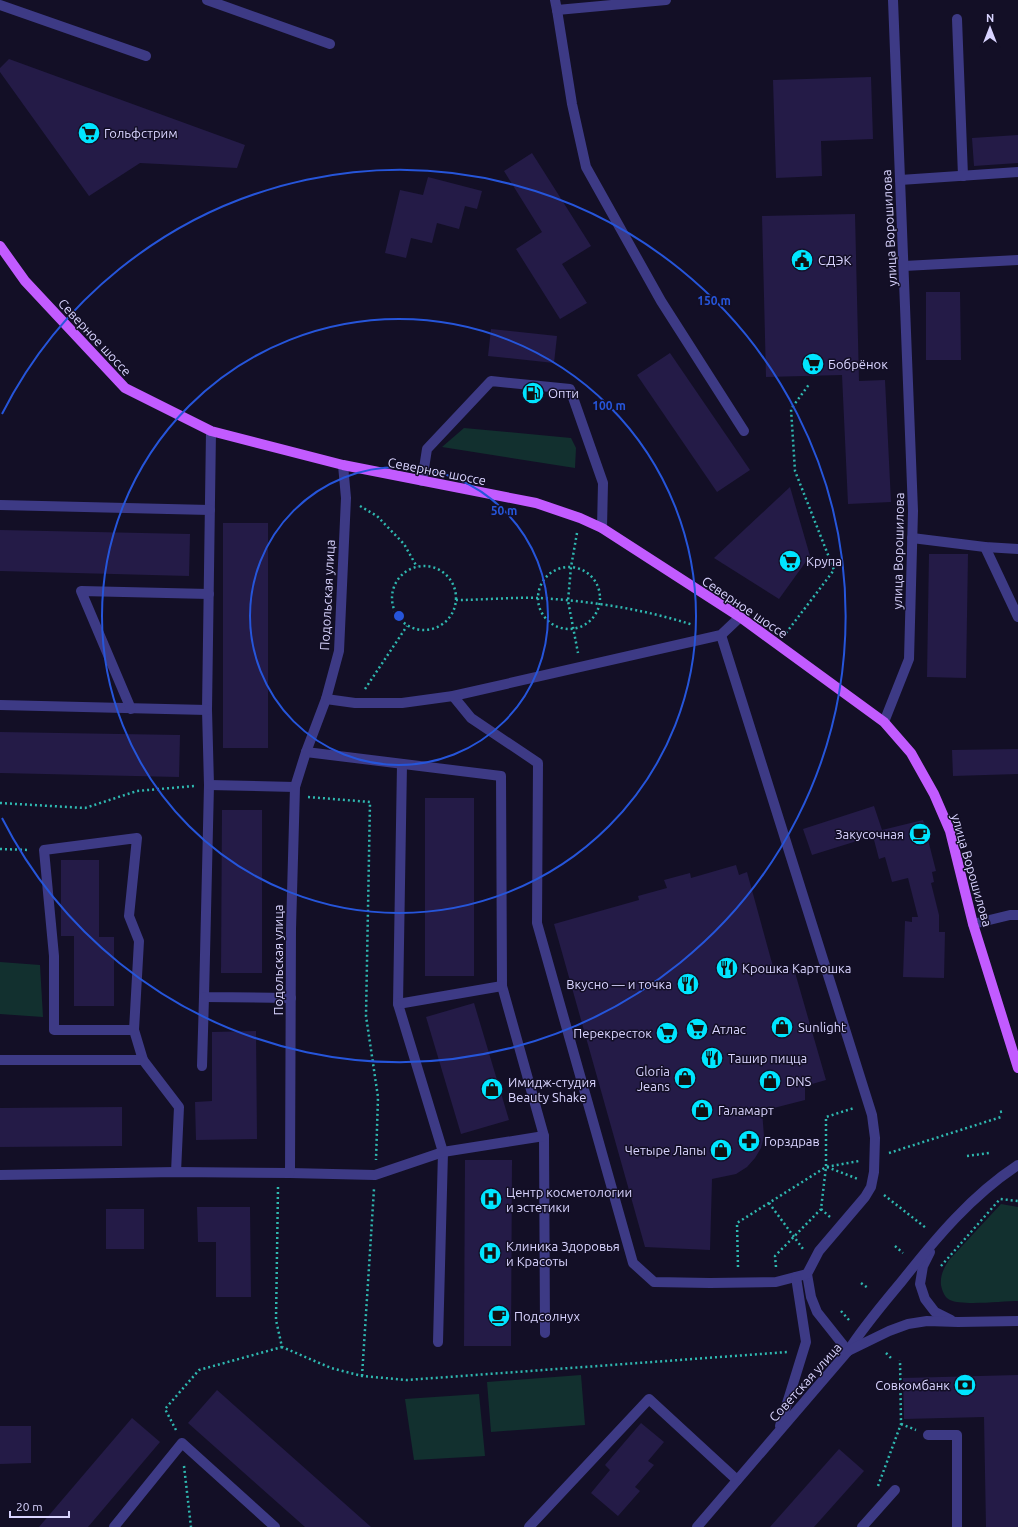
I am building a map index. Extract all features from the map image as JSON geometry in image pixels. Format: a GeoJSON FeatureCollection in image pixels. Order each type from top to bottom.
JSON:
{"type":"FeatureCollection","features":[{"type":"Feature","properties":{"kind":"main road","name":"Северное шоссе"},"geometry":{"type":"LineString","coordinates":[[0,246],[25,281],[126,388],[211,431],[343,465],[422,482],[536,503],[580,518],[602,528],[740,617],[884,722]]}},
{"type":"Feature","properties":{"kind":"main road","name":"улица Ворошилова"},"geometry":{"type":"LineString","coordinates":[[884,722],[911,753],[934,794],[950,831],[973,924],[1018,1068]]}},
{"type":"Feature","properties":{"kind":"street"},"geometry":{"type":"LineString","coordinates":[[207,0],[330,44]]}},
{"type":"Feature","properties":{"kind":"street"},"geometry":{"type":"LineString","coordinates":[[666,0],[556,5],[572,104],[586,167],[661,301],[744,431]]}},
{"type":"Feature","properties":{"kind":"street","name":"улица Ворошилова"},"geometry":{"type":"LineString","coordinates":[[884,722],[909,659],[912,538],[904,266],[893,0]]}},
{"type":"Feature","properties":{"kind":"street"},"geometry":{"type":"LineString","coordinates":[[0,5],[146,56]]}},
{"type":"Feature","properties":{"kind":"street"},"geometry":{"type":"LineString","coordinates":[[957,19],[963,176]]}},
{"type":"Feature","properties":{"kind":"street"},"geometry":{"type":"LineString","coordinates":[[900,180],[1018,172]]}},
{"type":"Feature","properties":{"kind":"street"},"geometry":{"type":"LineString","coordinates":[[904,266],[1018,260]]}},
{"type":"Feature","properties":{"kind":"street"},"geometry":{"type":"LineString","coordinates":[[422,482],[427,449],[491,381],[570,389],[603,484],[602,528]]}},
{"type":"Feature","properties":{"kind":"street"},"geometry":{"type":"LineString","coordinates":[[202,1066],[209,785],[207,710],[211,431]]}},
{"type":"Feature","properties":{"kind":"street","name":"Подольская улица"},"geometry":{"type":"LineString","coordinates":[[290,1173],[292,998],[291,922],[295,791],[306,752],[326,699],[338,651],[346,498],[343,465]]}},
{"type":"Feature","properties":{"kind":"street"},"geometry":{"type":"LineString","coordinates":[[0,505],[210,510]]}},
{"type":"Feature","properties":{"kind":"street"},"geometry":{"type":"LineString","coordinates":[[912,538],[985,547],[1018,549]]}},
{"type":"Feature","properties":{"kind":"street"},"geometry":{"type":"LineString","coordinates":[[985,547],[1018,617]]}},
{"type":"Feature","properties":{"kind":"street"},"geometry":{"type":"LineString","coordinates":[[131,709],[80,591],[209,594]]}},
{"type":"Feature","properties":{"kind":"street"},"geometry":{"type":"LineString","coordinates":[[326,699],[355,703],[402,703],[453,696],[721,635],[740,617]]}},
{"type":"Feature","properties":{"kind":"street"},"geometry":{"type":"LineString","coordinates":[[721,635],[872,1115],[875,1138],[874,1172],[871,1187],[865,1197],[819,1251],[807,1274],[811,1297],[817,1312],[848,1351],[862,1329],[936,1237],[976,1198],[1018,1165]]}},
{"type":"Feature","properties":{"kind":"street"},"geometry":{"type":"LineString","coordinates":[[453,696],[471,718],[538,763],[537,923],[633,1262],[654,1282],[776,1282],[807,1274]]}},
{"type":"Feature","properties":{"kind":"street"},"geometry":{"type":"LineString","coordinates":[[0,706],[207,710]]}},
{"type":"Feature","properties":{"kind":"street"},"geometry":{"type":"LineString","coordinates":[[306,752],[501,776],[502,986],[544,1136],[545,1333]]}},
{"type":"Feature","properties":{"kind":"street"},"geometry":{"type":"LineString","coordinates":[[402,764],[398,1004],[443,1152],[438,1342]]}},
{"type":"Feature","properties":{"kind":"street"},"geometry":{"type":"LineString","coordinates":[[209,785],[295,791]]}},
{"type":"Feature","properties":{"kind":"street"},"geometry":{"type":"LineString","coordinates":[[134,1030],[54,1030],[54,956],[44,850],[137,838],[130,916],[139,942],[134,1030],[143,1060],[179,1107],[176,1172]]}},
{"type":"Feature","properties":{"kind":"street"},"geometry":{"type":"LineString","coordinates":[[973,924],[1010,915],[1018,915]]}},
{"type":"Feature","properties":{"kind":"street"},"geometry":{"type":"LineString","coordinates":[[398,1004],[502,986]]}},
{"type":"Feature","properties":{"kind":"street"},"geometry":{"type":"LineString","coordinates":[[204,997],[292,998]]}},
{"type":"Feature","properties":{"kind":"street"},"geometry":{"type":"LineString","coordinates":[[0,1060],[143,1060]]}},
{"type":"Feature","properties":{"kind":"street"},"geometry":{"type":"LineString","coordinates":[[0,1175],[278,1172],[375,1175],[443,1152],[544,1136]]}},
{"type":"Feature","properties":{"kind":"street"},"geometry":{"type":"LineString","coordinates":[[936,1237],[923,1266],[920,1284],[926,1299],[935,1312],[958,1322]]}},
{"type":"Feature","properties":{"kind":"street"},"geometry":{"type":"LineString","coordinates":[[778,1430],[806,1342],[796,1277]]}},
{"type":"Feature","properties":{"kind":"street","name":"Советская улица"},"geometry":{"type":"LineString","coordinates":[[697,1527],[778,1430],[848,1351],[908,1324],[927,1321],[1018,1321]]}},
{"type":"Feature","properties":{"kind":"street"},"geometry":{"type":"LineString","coordinates":[[530,1527],[649,1399],[737,1480]]}},
{"type":"Feature","properties":{"kind":"street"},"geometry":{"type":"LineString","coordinates":[[928,1435],[957,1435],[957,1527]]}},
{"type":"Feature","properties":{"kind":"street"},"geometry":{"type":"LineString","coordinates":[[114,1527],[182,1443],[275,1527]]}},
{"type":"Feature","properties":{"kind":"street"},"geometry":{"type":"LineString","coordinates":[[862,1527],[895,1490]]}},
{"type":"Feature","properties":{"kind":"path"},"geometry":{"type":"LineString","coordinates":[[789,629],[834,570],[795,471],[791,409],[810,383]]}},
{"type":"Feature","properties":{"kind":"path"},"geometry":{"type":"LineString","coordinates":[[346,498],[377,516],[404,544],[417,567]]}},
{"type":"Feature","properties":{"kind":"path"},"geometry":{"type":"LineString","coordinates":[[580,518],[571,567],[568,601],[572,629],[581,667]]}},
{"type":"Feature","properties":{"kind":"path"},"geometry":{"type":"LineString","coordinates":[[417,567],[434,568],[441,571],[453,584],[456,592],[456,600],[454,610],[450,618],[443,625],[425,631],[416,630],[407,626],[400,620],[394,612],[392,593],[400,576],[408,570],[417,567]]}},
{"type":"Feature","properties":{"kind":"path"},"geometry":{"type":"LineString","coordinates":[[571,567],[584,571],[593,579],[599,591],[599,604],[597,611],[587,623],[572,629],[564,629],[555,626],[542,615],[538,598],[542,582],[548,575],[555,570],[571,567]]}},
{"type":"Feature","properties":{"kind":"path"},"geometry":{"type":"LineString","coordinates":[[456,600],[538,598],[599,604],[675,619],[695,626]]}},
{"type":"Feature","properties":{"kind":"path"},"geometry":{"type":"LineString","coordinates":[[355,703],[407,626]]}},
{"type":"Feature","properties":{"kind":"path"},"geometry":{"type":"LineString","coordinates":[[0,803],[85,808],[138,791],[209,785]]}},
{"type":"Feature","properties":{"kind":"path"},"geometry":{"type":"LineString","coordinates":[[295,791],[370,802],[366,1016],[378,1097],[375,1175],[362,1376]]}},
{"type":"Feature","properties":{"kind":"path"},"geometry":{"type":"LineString","coordinates":[[0,849],[44,850]]}},
{"type":"Feature","properties":{"kind":"path"},"geometry":{"type":"LineString","coordinates":[[776,1272],[775,1256],[821,1209],[826,1167],[826,1117],[868,1104]]}},
{"type":"Feature","properties":{"kind":"path"},"geometry":{"type":"LineString","coordinates":[[1000,1112],[1004,1111]]}},
{"type":"Feature","properties":{"kind":"path"},"geometry":{"type":"LineString","coordinates":[[882,1155],[1001,1117]]}},
{"type":"Feature","properties":{"kind":"path"},"geometry":{"type":"LineString","coordinates":[[967,1156],[989,1153]]}},
{"type":"Feature","properties":{"kind":"path"},"geometry":{"type":"LineString","coordinates":[[738,1282],[737,1223],[826,1167],[862,1160]]}},
{"type":"Feature","properties":{"kind":"path"},"geometry":{"type":"LineString","coordinates":[[826,1167],[860,1180]]}},
{"type":"Feature","properties":{"kind":"path"},"geometry":{"type":"LineString","coordinates":[[278,1172],[276,1320],[282,1346]]}},
{"type":"Feature","properties":{"kind":"path"},"geometry":{"type":"LineString","coordinates":[[882,1193],[926,1228]]}},
{"type":"Feature","properties":{"kind":"path"},"geometry":{"type":"LineString","coordinates":[[939,1268],[1000,1199],[1018,1201]]}},
{"type":"Feature","properties":{"kind":"path"},"geometry":{"type":"LineString","coordinates":[[769,1203],[804,1250]]}},
{"type":"Feature","properties":{"kind":"path"},"geometry":{"type":"LineString","coordinates":[[895,1246],[903,1253]]}},
{"type":"Feature","properties":{"kind":"path"},"geometry":{"type":"LineString","coordinates":[[861,1283],[868,1288]]}},
{"type":"Feature","properties":{"kind":"path"},"geometry":{"type":"LineString","coordinates":[[841,1312],[849,1320]]}},
{"type":"Feature","properties":{"kind":"path"},"geometry":{"type":"LineString","coordinates":[[191,1527],[182,1443],[165,1409],[199,1370],[282,1346],[332,1368],[362,1376],[407,1380],[794,1352]]}},
{"type":"Feature","properties":{"kind":"path"},"geometry":{"type":"LineString","coordinates":[[886,1353],[893,1360]]}},
{"type":"Feature","properties":{"kind":"path"},"geometry":{"type":"LineString","coordinates":[[872,1516],[875,1493],[901,1424],[900,1360]]}},
{"type":"Feature","properties":{"kind":"green space"},"geometry":{"type":"Polygon","coordinates":[[[464,428],[571,438],[576,448],[575,468],[442,447],[464,428]]]}},
{"type":"Feature","properties":{"kind":"green space"},"geometry":{"type":"Polygon","coordinates":[[[0,962],[40,965],[43,1017],[0,1014],[0,962]]]}},
{"type":"Feature","properties":{"kind":"green space"},"geometry":{"type":"Polygon","coordinates":[[[1001,1204],[1018,1207],[1018,1301],[964,1303],[950,1300],[944,1294],[941,1285],[942,1275],[949,1260],[1001,1204]]]}},
{"type":"Feature","properties":{"kind":"green space"},"geometry":{"type":"Polygon","coordinates":[[[581,1375],[585,1425],[491,1432],[487,1382],[581,1375]]]}},
{"type":"Feature","properties":{"kind":"green space"},"geometry":{"type":"Polygon","coordinates":[[[479,1394],[485,1456],[414,1460],[405,1399],[479,1394]]]}},
{"type":"Feature","properties":{"kind":"building"},"geometry":{"type":"Polygon","coordinates":[[[9,59],[245,145],[237,168],[140,163],[89,196],[0,72],[0,68],[9,59]]]}},
{"type":"Feature","properties":{"kind":"building"},"geometry":{"type":"Polygon","coordinates":[[[871,77],[873,139],[821,141],[822,176],[776,178],[773,80],[871,77]]]}},
{"type":"Feature","properties":{"kind":"building"},"geometry":{"type":"Polygon","coordinates":[[[1018,135],[1018,163],[974,166],[972,138],[1018,135]]]}},
{"type":"Feature","properties":{"kind":"building"},"geometry":{"type":"Polygon","coordinates":[[[532,153],[591,246],[562,264],[587,303],[560,319],[516,249],[542,232],[504,171],[532,153]]]}},
{"type":"Feature","properties":{"kind":"building"},"geometry":{"type":"Polygon","coordinates":[[[428,177],[482,191],[477,209],[465,206],[459,229],[437,223],[432,243],[411,238],[406,258],[385,253],[400,190],[423,195],[428,177]]]}},
{"type":"Feature","properties":{"kind":"building"},"geometry":{"type":"Polygon","coordinates":[[[855,214],[859,381],[885,380],[891,502],[848,504],[842,375],[766,377],[762,216],[855,214]]]}},
{"type":"Feature","properties":{"kind":"building"},"geometry":{"type":"Polygon","coordinates":[[[926,292],[960,292],[961,360],[926,360],[926,292]]]}},
{"type":"Feature","properties":{"kind":"building"},"geometry":{"type":"Polygon","coordinates":[[[491,329],[557,336],[554,363],[488,356],[491,329]]]}},
{"type":"Feature","properties":{"kind":"building"},"geometry":{"type":"Polygon","coordinates":[[[670,353],[750,470],[717,492],[637,375],[670,353]]]}},
{"type":"Feature","properties":{"kind":"building"},"geometry":{"type":"Polygon","coordinates":[[[790,487],[810,556],[779,599],[714,558],[790,487]]]}},
{"type":"Feature","properties":{"kind":"building"},"geometry":{"type":"Polygon","coordinates":[[[223,523],[268,523],[268,748],[223,748],[223,523]]]}},
{"type":"Feature","properties":{"kind":"building"},"geometry":{"type":"Polygon","coordinates":[[[0,530],[190,534],[189,576],[0,571],[0,530]]]}},
{"type":"Feature","properties":{"kind":"building"},"geometry":{"type":"Polygon","coordinates":[[[929,554],[968,554],[966,678],[927,677],[929,554]]]}},
{"type":"Feature","properties":{"kind":"building"},"geometry":{"type":"Polygon","coordinates":[[[0,732],[180,735],[179,777],[0,773],[0,732]]]}},
{"type":"Feature","properties":{"kind":"building"},"geometry":{"type":"Polygon","coordinates":[[[1018,749],[1018,774],[953,776],[952,750],[1018,749]]]}},
{"type":"Feature","properties":{"kind":"building"},"geometry":{"type":"Polygon","coordinates":[[[425,798],[474,798],[474,976],[425,976],[425,798]]]}},
{"type":"Feature","properties":{"kind":"building"},"geometry":{"type":"Polygon","coordinates":[[[874,806],[882,830],[923,820],[936,871],[932,872],[934,882],[931,883],[939,915],[939,932],[945,932],[944,978],[903,977],[905,921],[912,922],[912,917],[918,917],[908,878],[892,882],[885,857],[879,859],[873,836],[812,855],[803,829],[874,806]]]}},
{"type":"Feature","properties":{"kind":"building"},"geometry":{"type":"Polygon","coordinates":[[[222,810],[262,810],[262,973],[221,973],[222,810]]]}},
{"type":"Feature","properties":{"kind":"building"},"geometry":{"type":"Polygon","coordinates":[[[61,860],[99,860],[99,937],[114,937],[114,1006],[74,1006],[74,936],[61,936],[61,860]]]}},
{"type":"Feature","properties":{"kind":"building","name":"Атлас"},"geometry":{"type":"Polygon","coordinates":[[[736,865],[739,875],[747,872],[775,974],[794,969],[826,1080],[805,1086],[805,1100],[762,1111],[764,1136],[761,1148],[755,1158],[747,1167],[736,1174],[712,1179],[710,1250],[645,1247],[554,924],[639,900],[638,896],[667,888],[664,880],[690,873],[691,878],[736,865]]]}},
{"type":"Feature","properties":{"kind":"building"},"geometry":{"type":"Polygon","coordinates":[[[474,1003],[509,1120],[461,1134],[426,1017],[474,1003]]]}},
{"type":"Feature","properties":{"kind":"building"},"geometry":{"type":"Polygon","coordinates":[[[256,1031],[257,1139],[196,1140],[195,1102],[212,1101],[212,1032],[256,1031]]]}},
{"type":"Feature","properties":{"kind":"building"},"geometry":{"type":"Polygon","coordinates":[[[122,1107],[122,1146],[0,1147],[0,1108],[122,1107]]]}},
{"type":"Feature","properties":{"kind":"building"},"geometry":{"type":"Polygon","coordinates":[[[465,1160],[512,1160],[511,1346],[464,1346],[465,1160]]]}},
{"type":"Feature","properties":{"kind":"building"},"geometry":{"type":"Polygon","coordinates":[[[197,1207],[250,1207],[251,1297],[216,1297],[216,1242],[198,1242],[197,1207]]]}},
{"type":"Feature","properties":{"kind":"building"},"geometry":{"type":"Polygon","coordinates":[[[106,1209],[144,1209],[144,1249],[106,1249],[106,1209]]]}},
{"type":"Feature","properties":{"kind":"building"},"geometry":{"type":"Polygon","coordinates":[[[1018,1375],[1018,1527],[986,1527],[984,1417],[904,1419],[903,1378],[1018,1375]]]}},
{"type":"Feature","properties":{"kind":"building"},"geometry":{"type":"Polygon","coordinates":[[[217,1390],[371,1527],[305,1527],[188,1423],[217,1390]]]}},
{"type":"Feature","properties":{"kind":"building"},"geometry":{"type":"Polygon","coordinates":[[[132,1418],[160,1442],[88,1527],[39,1527],[132,1418]]]}},
{"type":"Feature","properties":{"kind":"building"},"geometry":{"type":"Polygon","coordinates":[[[641,1423],[664,1442],[648,1461],[654,1465],[635,1487],[640,1491],[618,1516],[591,1493],[610,1470],[605,1465],[641,1423]]]}},
{"type":"Feature","properties":{"kind":"building"},"geometry":{"type":"Polygon","coordinates":[[[0,1426],[31,1426],[31,1463],[0,1464],[0,1426]]]}},
{"type":"Feature","properties":{"kind":"building"},"geometry":{"type":"Polygon","coordinates":[[[839,1449],[864,1471],[814,1527],[770,1527],[839,1449]]]}},
{"type":"Feature","properties":{"kind":"place","name":"Гольфстрим"},"geometry":{"type":"Point","coordinates":[89,133]}},
{"type":"Feature","properties":{"kind":"place","name":"СДЭК"},"geometry":{"type":"Point","coordinates":[802,260]}},
{"type":"Feature","properties":{"kind":"place","name":"Бобрёнок"},"geometry":{"type":"Point","coordinates":[813,364]}},
{"type":"Feature","properties":{"kind":"place","name":"Опти"},"geometry":{"type":"Point","coordinates":[533,393]}},
{"type":"Feature","properties":{"kind":"place","name":"Крупа"},"geometry":{"type":"Point","coordinates":[790,561]}},
{"type":"Feature","properties":{"kind":"place","name":"Закусочная"},"geometry":{"type":"Point","coordinates":[920,834]}},
{"type":"Feature","properties":{"kind":"place","name":"Крошка Картошка"},"geometry":{"type":"Point","coordinates":[727,968]}},
{"type":"Feature","properties":{"kind":"place","name":"Вкусно — и точка"},"geometry":{"type":"Point","coordinates":[688,984]}},
{"type":"Feature","properties":{"kind":"place","name":"Sunlight"},"geometry":{"type":"Point","coordinates":[782,1027]}},
{"type":"Feature","properties":{"kind":"place","name":"Атлас"},"geometry":{"type":"Point","coordinates":[697,1029]}},
{"type":"Feature","properties":{"kind":"place","name":"Перекресток"},"geometry":{"type":"Point","coordinates":[667,1033]}},
{"type":"Feature","properties":{"kind":"place","name":"Ташир пицца"},"geometry":{"type":"Point","coordinates":[712,1058]}},
{"type":"Feature","properties":{"kind":"place","name":"Gloria Jeans"},"geometry":{"type":"Point","coordinates":[685,1078]}},
{"type":"Feature","properties":{"kind":"place","name":"DNS"},"geometry":{"type":"Point","coordinates":[770,1081]}},
{"type":"Feature","properties":{"kind":"place","name":"Имидж-студия Beauty Shake"},"geometry":{"type":"Point","coordinates":[492,1089]}},
{"type":"Feature","properties":{"kind":"place","name":"Галамарт"},"geometry":{"type":"Point","coordinates":[702,1110]}},
{"type":"Feature","properties":{"kind":"place","name":"Горздрав"},"geometry":{"type":"Point","coordinates":[749,1141]}},
{"type":"Feature","properties":{"kind":"place","name":"Четыре Лапы"},"geometry":{"type":"Point","coordinates":[721,1150]}},
{"type":"Feature","properties":{"kind":"place","name":"Центр косметологии и эстетики"},"geometry":{"type":"Point","coordinates":[491,1199]}},
{"type":"Feature","properties":{"kind":"place","name":"Клиника Здоровья и Красоты"},"geometry":{"type":"Point","coordinates":[490,1253]}},
{"type":"Feature","properties":{"kind":"place","name":"Подсолнух"},"geometry":{"type":"Point","coordinates":[499,1316]}},
{"type":"Feature","properties":{"kind":"place","name":"Совкомбанк"},"geometry":{"type":"Point","coordinates":[965,1385]}}]}
